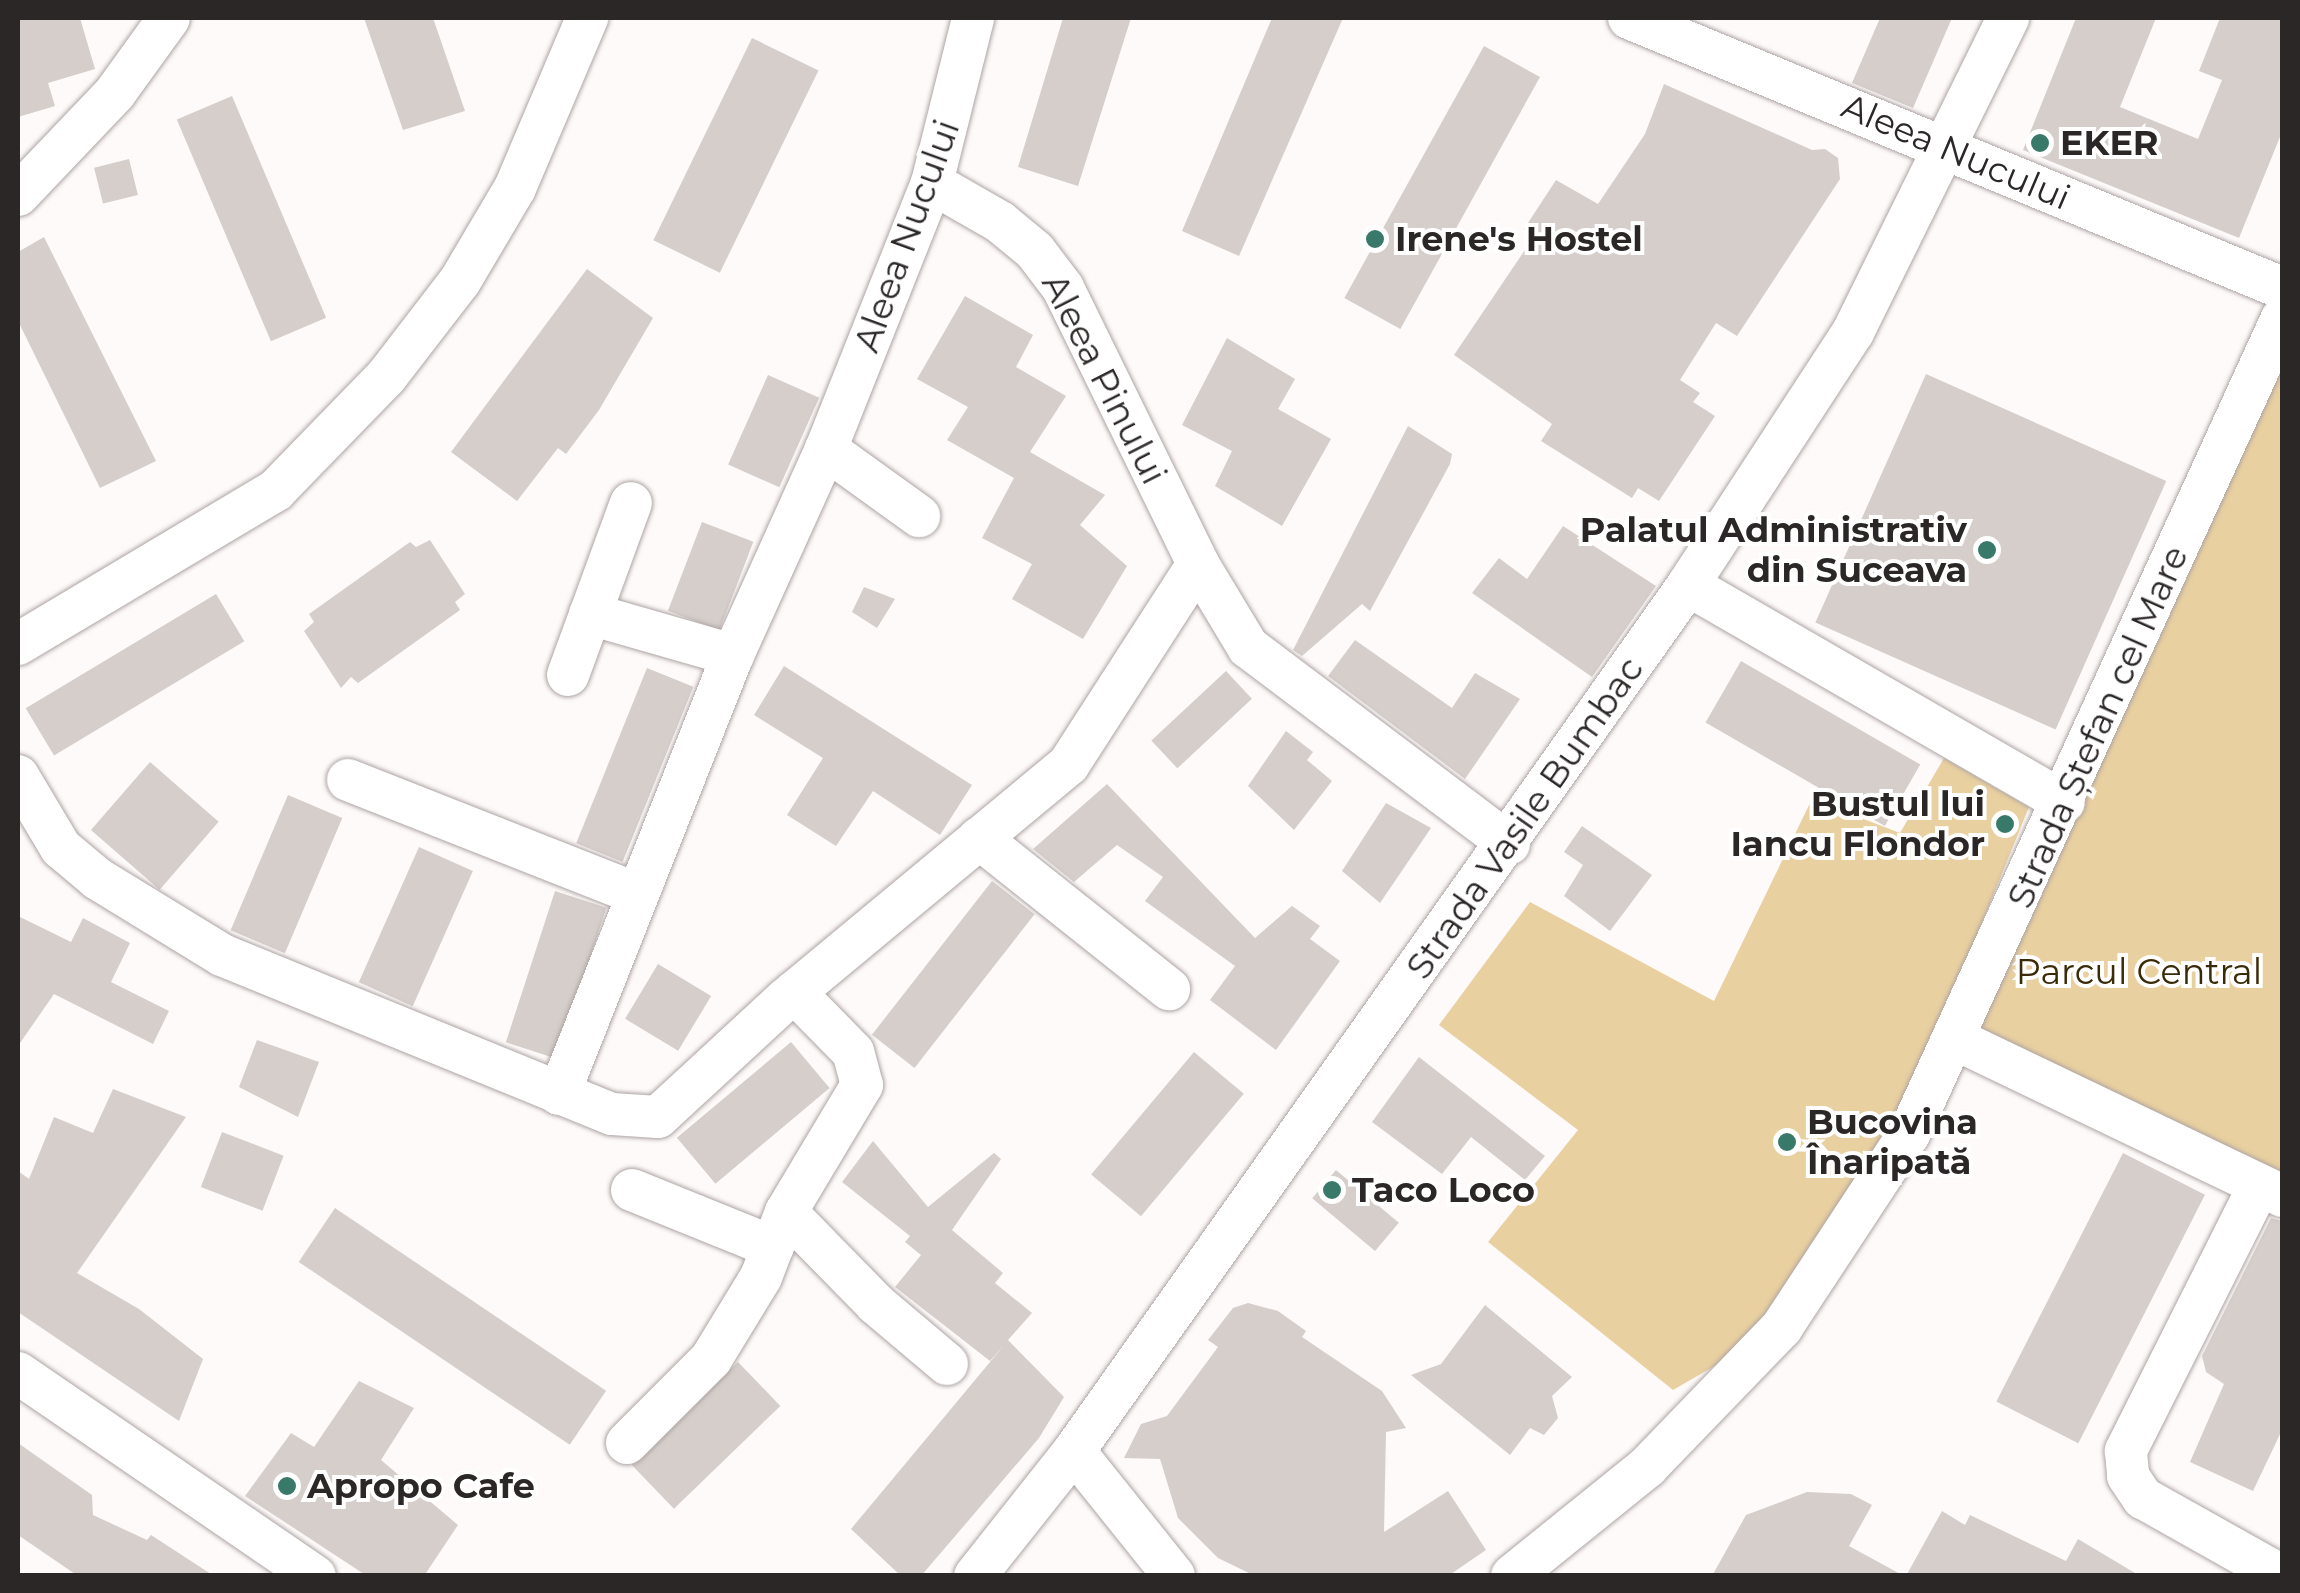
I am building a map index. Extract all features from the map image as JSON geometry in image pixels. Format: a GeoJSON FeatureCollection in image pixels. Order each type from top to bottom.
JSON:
{"type":"FeatureCollection","features":[{"type":"Feature","properties":{"kind":"street"},"geometry":{"type":"LineString","coordinates":[[18,196],[115,93],[169,18]]}},
{"type":"Feature","properties":{"kind":"street"},"geometry":{"type":"LineString","coordinates":[[18,644],[276,490],[386,377],[460,280],[516,188],[587,18]]}},
{"type":"Feature","properties":{"kind":"street","name":"Aleea Nucului"},"geometry":{"type":"LineString","coordinates":[[559,1094],[733,655],[826,450],[932,183],[973,18]]}},
{"type":"Feature","properties":{"kind":"street","name":"Aleea Nucului"},"geometry":{"type":"LineString","coordinates":[[1629,18],[2282,288]]}},
{"type":"Feature","properties":{"kind":"street","name":"Strada Vasile Bumbac"},"geometry":{"type":"LineString","coordinates":[[975,1576],[1074,1451],[1688,585],[1853,332],[2008,18]]}},
{"type":"Feature","properties":{"kind":"street","name":"Aleea Pinului"},"geometry":{"type":"LineString","coordinates":[[932,183],[1000,222],[1035,251],[1063,288],[1198,564],[1248,646],[1508,844]]}},
{"type":"Feature","properties":{"kind":"street","name":"Strada Ștefan cel Mare"},"geometry":{"type":"LineString","coordinates":[[1512,1576],[1647,1468],[1782,1327],[1909,1134],[1957,1040],[2282,318]]}},
{"type":"Feature","properties":{"kind":"street"},"geometry":{"type":"LineString","coordinates":[[826,450],[919,516]]}},
{"type":"Feature","properties":{"kind":"street"},"geometry":{"type":"LineString","coordinates":[[568,675],[631,502]]}},
{"type":"Feature","properties":{"kind":"street"},"geometry":{"type":"LineString","coordinates":[[18,776],[61,848],[160,919],[222,955],[559,1094],[622,1117],[658,1117],[794,992],[1069,764],[1198,564]]}},
{"type":"Feature","properties":{"kind":"street"},"geometry":{"type":"LineString","coordinates":[[1688,585],[2064,802]]}},
{"type":"Feature","properties":{"kind":"street"},"geometry":{"type":"LineString","coordinates":[[590,614],[733,655]]}},
{"type":"Feature","properties":{"kind":"street"},"geometry":{"type":"LineString","coordinates":[[348,780],[637,894]]}},
{"type":"Feature","properties":{"kind":"street"},"geometry":{"type":"LineString","coordinates":[[979,838],[1169,989]]}},
{"type":"Feature","properties":{"kind":"street"},"geometry":{"type":"LineString","coordinates":[[627,1442],[710,1359],[862,1084],[853,1052],[794,992]]}},
{"type":"Feature","properties":{"kind":"street"},"geometry":{"type":"LineString","coordinates":[[1957,1040],[2271,1191],[2126,1451],[2128,1476],[2143,1498],[2282,1576]]}},
{"type":"Feature","properties":{"kind":"street"},"geometry":{"type":"LineString","coordinates":[[632,1190],[779,1229],[947,1364]]}},
{"type":"Feature","properties":{"kind":"street"},"geometry":{"type":"LineString","coordinates":[[18,1373],[315,1576]]}},
{"type":"Feature","properties":{"kind":"street"},"geometry":{"type":"LineString","coordinates":[[1074,1451],[1174,1576]]}},
{"type":"Feature","properties":{"kind":"green space","name":"Parcul Central"},"geometry":{"type":"Polygon","coordinates":[[[2282,293],[2282,1196],[1957,1040],[2282,293]]]}},
{"type":"Feature","properties":{"kind":"green space"},"geometry":{"type":"Polygon","coordinates":[[[1944,758],[2029,807],[1877,1182],[1782,1327],[1673,1390],[1488,1242],[1578,1130],[1439,1025],[1530,902],[1714,1001],[1812,799],[1900,833],[1944,758]]]}},
{"type":"Feature","properties":{"kind":"building"},"geometry":{"type":"Polygon","coordinates":[[[18,18],[80,18],[95,69],[48,83],[55,106],[18,117],[18,18]]]}},
{"type":"Feature","properties":{"kind":"building"},"geometry":{"type":"Polygon","coordinates":[[[364,18],[433,18],[465,111],[403,130],[364,18]]]}},
{"type":"Feature","properties":{"kind":"building"},"geometry":{"type":"Polygon","coordinates":[[[1063,18],[1131,18],[1078,186],[1018,167],[1063,18]]]}},
{"type":"Feature","properties":{"kind":"building"},"geometry":{"type":"Polygon","coordinates":[[[1272,18],[1343,18],[1239,256],[1182,231],[1272,18]]]}},
{"type":"Feature","properties":{"kind":"building"},"geometry":{"type":"Polygon","coordinates":[[[1880,18],[1952,18],[1913,108],[1852,83],[1880,18]]]}},
{"type":"Feature","properties":{"kind":"building"},"geometry":{"type":"Polygon","coordinates":[[[2076,18],[2156,18],[2120,107],[2198,139],[2222,80],[2199,71],[2220,18],[2282,18],[2282,132],[2239,238],[2023,150],[2076,18]]]}},
{"type":"Feature","properties":{"kind":"building"},"geometry":{"type":"Polygon","coordinates":[[[752,38],[819,70],[720,273],[653,240],[752,38]]]}},
{"type":"Feature","properties":{"kind":"building"},"geometry":{"type":"Polygon","coordinates":[[[1484,46],[1540,77],[1400,329],[1344,298],[1484,46]]]}},
{"type":"Feature","properties":{"kind":"building"},"geometry":{"type":"Polygon","coordinates":[[[1664,84],[1812,150],[1825,149],[1838,158],[1840,179],[1737,336],[1716,323],[1680,380],[1700,393],[1693,402],[1715,416],[1659,501],[1638,488],[1632,498],[1541,441],[1552,424],[1454,355],[1535,235],[1524,229],[1556,180],[1598,204],[1645,134],[1664,84]]]}},
{"type":"Feature","properties":{"kind":"building"},"geometry":{"type":"Polygon","coordinates":[[[232,96],[326,318],[271,341],[177,119],[232,96]]]}},
{"type":"Feature","properties":{"kind":"building"},"geometry":{"type":"Polygon","coordinates":[[[129,159],[138,195],[103,204],[94,168],[129,159]]]}},
{"type":"Feature","properties":{"kind":"building"},"geometry":{"type":"Polygon","coordinates":[[[44,237],[156,461],[100,488],[18,321],[18,252],[44,237]]]}},
{"type":"Feature","properties":{"kind":"building"},"geometry":{"type":"Polygon","coordinates":[[[587,269],[653,318],[599,410],[566,454],[558,448],[517,501],[451,452],[587,269]]]}},
{"type":"Feature","properties":{"kind":"building"},"geometry":{"type":"Polygon","coordinates":[[[965,296],[1033,335],[1016,367],[1066,396],[1030,452],[1105,495],[1080,525],[1127,566],[1083,639],[1012,599],[1032,564],[982,538],[1014,478],[947,440],[968,407],[917,379],[965,296]]]}},
{"type":"Feature","properties":{"kind":"building"},"geometry":{"type":"Polygon","coordinates":[[[1227,338],[1295,379],[1278,409],[1331,439],[1282,526],[1215,486],[1232,451],[1182,425],[1227,338]]]}},
{"type":"Feature","properties":{"kind":"building","name":"Palatul Administrativ din Suceava"},"geometry":{"type":"Polygon","coordinates":[[[1926,374],[2166,481],[2056,729],[1815,622],[1926,374]]]}},
{"type":"Feature","properties":{"kind":"building"},"geometry":{"type":"Polygon","coordinates":[[[768,375],[819,398],[779,487],[728,465],[768,375]]]}},
{"type":"Feature","properties":{"kind":"building"},"geometry":{"type":"Polygon","coordinates":[[[1408,426],[1452,454],[1450,464],[1370,611],[1362,604],[1302,656],[1293,650],[1408,426]]]}},
{"type":"Feature","properties":{"kind":"building"},"geometry":{"type":"Polygon","coordinates":[[[702,522],[753,542],[719,630],[668,611],[702,522]]]}},
{"type":"Feature","properties":{"kind":"building"},"geometry":{"type":"Polygon","coordinates":[[[1563,526],[1656,586],[1592,677],[1472,593],[1499,558],[1527,579],[1563,526]]]}},
{"type":"Feature","properties":{"kind":"building"},"geometry":{"type":"Polygon","coordinates":[[[430,540],[465,594],[455,602],[460,610],[358,683],[351,677],[341,688],[304,631],[314,622],[309,614],[410,542],[416,547],[430,540]]]}},
{"type":"Feature","properties":{"kind":"building"},"geometry":{"type":"Polygon","coordinates":[[[864,587],[895,599],[877,628],[852,612],[864,587]]]}},
{"type":"Feature","properties":{"kind":"building"},"geometry":{"type":"Polygon","coordinates":[[[216,594],[244,641],[54,755],[26,708],[216,594]]]}},
{"type":"Feature","properties":{"kind":"building"},"geometry":{"type":"Polygon","coordinates":[[[1355,640],[1452,708],[1475,673],[1520,699],[1465,779],[1328,676],[1355,640]]]}},
{"type":"Feature","properties":{"kind":"building"},"geometry":{"type":"Polygon","coordinates":[[[1741,661],[1920,764],[1885,826],[1706,722],[1741,661]]]}},
{"type":"Feature","properties":{"kind":"building"},"geometry":{"type":"Polygon","coordinates":[[[784,666],[972,785],[940,835],[873,791],[836,846],[787,815],[823,758],[754,715],[784,666]]]}},
{"type":"Feature","properties":{"kind":"building"},"geometry":{"type":"Polygon","coordinates":[[[647,668],[693,687],[623,862],[576,843],[647,668]]]}},
{"type":"Feature","properties":{"kind":"building"},"geometry":{"type":"Polygon","coordinates":[[[1226,671],[1252,699],[1177,768],[1151,741],[1226,671]]]}},
{"type":"Feature","properties":{"kind":"building"},"geometry":{"type":"Polygon","coordinates":[[[1286,731],[1313,752],[1307,760],[1332,781],[1294,830],[1248,786],[1286,731]]]}},
{"type":"Feature","properties":{"kind":"building"},"geometry":{"type":"Polygon","coordinates":[[[150,762],[219,822],[160,890],[91,830],[150,762]]]}},
{"type":"Feature","properties":{"kind":"building"},"geometry":{"type":"Polygon","coordinates":[[[1107,784],[1255,938],[1292,906],[1320,926],[1310,939],[1340,961],[1276,1050],[1210,1000],[1235,966],[1145,901],[1163,877],[1117,845],[1074,882],[1033,849],[1107,784]]]}},
{"type":"Feature","properties":{"kind":"building"},"geometry":{"type":"Polygon","coordinates":[[[288,795],[342,818],[285,953],[231,930],[288,795]]]}},
{"type":"Feature","properties":{"kind":"building"},"geometry":{"type":"Polygon","coordinates":[[[1386,803],[1431,828],[1380,903],[1342,871],[1386,803]]]}},
{"type":"Feature","properties":{"kind":"building"},"geometry":{"type":"Polygon","coordinates":[[[1582,826],[1652,875],[1610,931],[1564,896],[1583,865],[1564,852],[1582,826]]]}},
{"type":"Feature","properties":{"kind":"building"},"geometry":{"type":"Polygon","coordinates":[[[419,847],[473,871],[413,1006],[359,982],[419,847]]]}},
{"type":"Feature","properties":{"kind":"building"},"geometry":{"type":"Polygon","coordinates":[[[992,881],[1035,914],[914,1068],[872,1035],[992,881]]]}},
{"type":"Feature","properties":{"kind":"building"},"geometry":{"type":"Polygon","coordinates":[[[555,891],[606,908],[557,1059],[506,1042],[555,891]]]}},
{"type":"Feature","properties":{"kind":"building"},"geometry":{"type":"Polygon","coordinates":[[[18,916],[71,942],[83,918],[130,943],[111,982],[169,1011],[153,1044],[54,994],[18,1046],[18,916]]]}},
{"type":"Feature","properties":{"kind":"building"},"geometry":{"type":"Polygon","coordinates":[[[658,964],[711,996],[678,1051],[625,1019],[658,964]]]}},
{"type":"Feature","properties":{"kind":"building"},"geometry":{"type":"Polygon","coordinates":[[[257,1040],[319,1062],[298,1117],[239,1087],[257,1040]]]}},
{"type":"Feature","properties":{"kind":"building"},"geometry":{"type":"Polygon","coordinates":[[[791,1042],[830,1088],[715,1184],[677,1138],[791,1042]]]}},
{"type":"Feature","properties":{"kind":"building"},"geometry":{"type":"Polygon","coordinates":[[[1194,1052],[1244,1094],[1141,1216],[1091,1175],[1194,1052]]]}},
{"type":"Feature","properties":{"kind":"building"},"geometry":{"type":"Polygon","coordinates":[[[1419,1057],[1545,1156],[1525,1180],[1471,1137],[1442,1174],[1372,1122],[1419,1057]]]}},
{"type":"Feature","properties":{"kind":"building"},"geometry":{"type":"Polygon","coordinates":[[[113,1089],[186,1117],[77,1273],[139,1309],[203,1359],[179,1421],[18,1312],[18,1171],[29,1179],[54,1117],[93,1133],[113,1089]]]}},
{"type":"Feature","properties":{"kind":"building"},"geometry":{"type":"Polygon","coordinates":[[[222,1132],[284,1156],[262,1211],[201,1187],[222,1132]]]}},
{"type":"Feature","properties":{"kind":"building"},"geometry":{"type":"Polygon","coordinates":[[[873,1141],[928,1207],[994,1153],[1001,1159],[952,1230],[1003,1273],[995,1283],[1032,1313],[1008,1340],[1064,1397],[1039,1438],[921,1576],[901,1576],[851,1529],[1005,1344],[990,1361],[895,1287],[921,1255],[905,1242],[910,1236],[842,1182],[873,1141]]]}},
{"type":"Feature","properties":{"kind":"building"},"geometry":{"type":"Polygon","coordinates":[[[2123,1153],[2205,1195],[2078,1443],[1996,1402],[2123,1153]]]}},
{"type":"Feature","properties":{"kind":"building"},"geometry":{"type":"Polygon","coordinates":[[[1336,1170],[1399,1223],[1375,1251],[1312,1198],[1336,1170]]]}},
{"type":"Feature","properties":{"kind":"building"},"geometry":{"type":"Polygon","coordinates":[[[335,1208],[606,1391],[570,1445],[299,1262],[335,1208]]]}},
{"type":"Feature","properties":{"kind":"building"},"geometry":{"type":"Polygon","coordinates":[[[2271,1218],[2282,1221],[2282,1430],[2253,1491],[2190,1462],[2224,1384],[2206,1372],[2202,1356],[2271,1218]]]}},
{"type":"Feature","properties":{"kind":"building"},"geometry":{"type":"Polygon","coordinates":[[[1248,1303],[1278,1311],[1306,1331],[1302,1337],[1382,1391],[1406,1428],[1386,1432],[1384,1532],[1448,1491],[1486,1550],[1448,1576],[1255,1576],[1218,1558],[1178,1518],[1160,1459],[1124,1458],[1141,1424],[1167,1416],[1218,1347],[1208,1340],[1233,1308],[1248,1303]]]}},
{"type":"Feature","properties":{"kind":"building"},"geometry":{"type":"Polygon","coordinates":[[[1485,1305],[1572,1377],[1552,1396],[1558,1418],[1544,1435],[1530,1428],[1510,1455],[1411,1375],[1441,1364],[1485,1305]]]}},
{"type":"Feature","properties":{"kind":"building"},"geometry":{"type":"Polygon","coordinates":[[[738,1362],[780,1406],[674,1509],[632,1465],[738,1362]]]}},
{"type":"Feature","properties":{"kind":"building"},"geometry":{"type":"Polygon","coordinates":[[[359,1381],[414,1408],[381,1460],[458,1525],[424,1576],[367,1576],[245,1496],[291,1433],[314,1447],[359,1381]]]}},
{"type":"Feature","properties":{"kind":"building"},"geometry":{"type":"Polygon","coordinates":[[[18,1443],[92,1495],[93,1515],[147,1540],[151,1535],[214,1576],[78,1576],[18,1535],[18,1443]]]}},
{"type":"Feature","properties":{"kind":"building"},"geometry":{"type":"Polygon","coordinates":[[[1807,1492],[1851,1494],[1872,1505],[1849,1546],[1904,1576],[1712,1576],[1746,1515],[1807,1492]]]}},
{"type":"Feature","properties":{"kind":"building"},"geometry":{"type":"Polygon","coordinates":[[[1942,1511],[1965,1525],[1970,1515],[2066,1561],[2078,1539],[2140,1576],[1906,1576],[1942,1511]]]}},
{"type":"Feature","properties":{"kind":"place","name":"EKER"},"geometry":{"type":"Point","coordinates":[2040,143]}},
{"type":"Feature","properties":{"kind":"place","name":"Irene's Hostel"},"geometry":{"type":"Point","coordinates":[1375,239]}},
{"type":"Feature","properties":{"kind":"place","name":"Palatul Administrativ din Suceava"},"geometry":{"type":"Point","coordinates":[1987,550]}},
{"type":"Feature","properties":{"kind":"place","name":"Bustul lui Iancu Flondor"},"geometry":{"type":"Point","coordinates":[2005,824]}},
{"type":"Feature","properties":{"kind":"place","name":"Bucovina Înaripată"},"geometry":{"type":"Point","coordinates":[1787,1142]}},
{"type":"Feature","properties":{"kind":"place","name":"Taco Loco"},"geometry":{"type":"Point","coordinates":[1332,1190]}},
{"type":"Feature","properties":{"kind":"place","name":"Apropo Cafe"},"geometry":{"type":"Point","coordinates":[287,1486]}}]}
